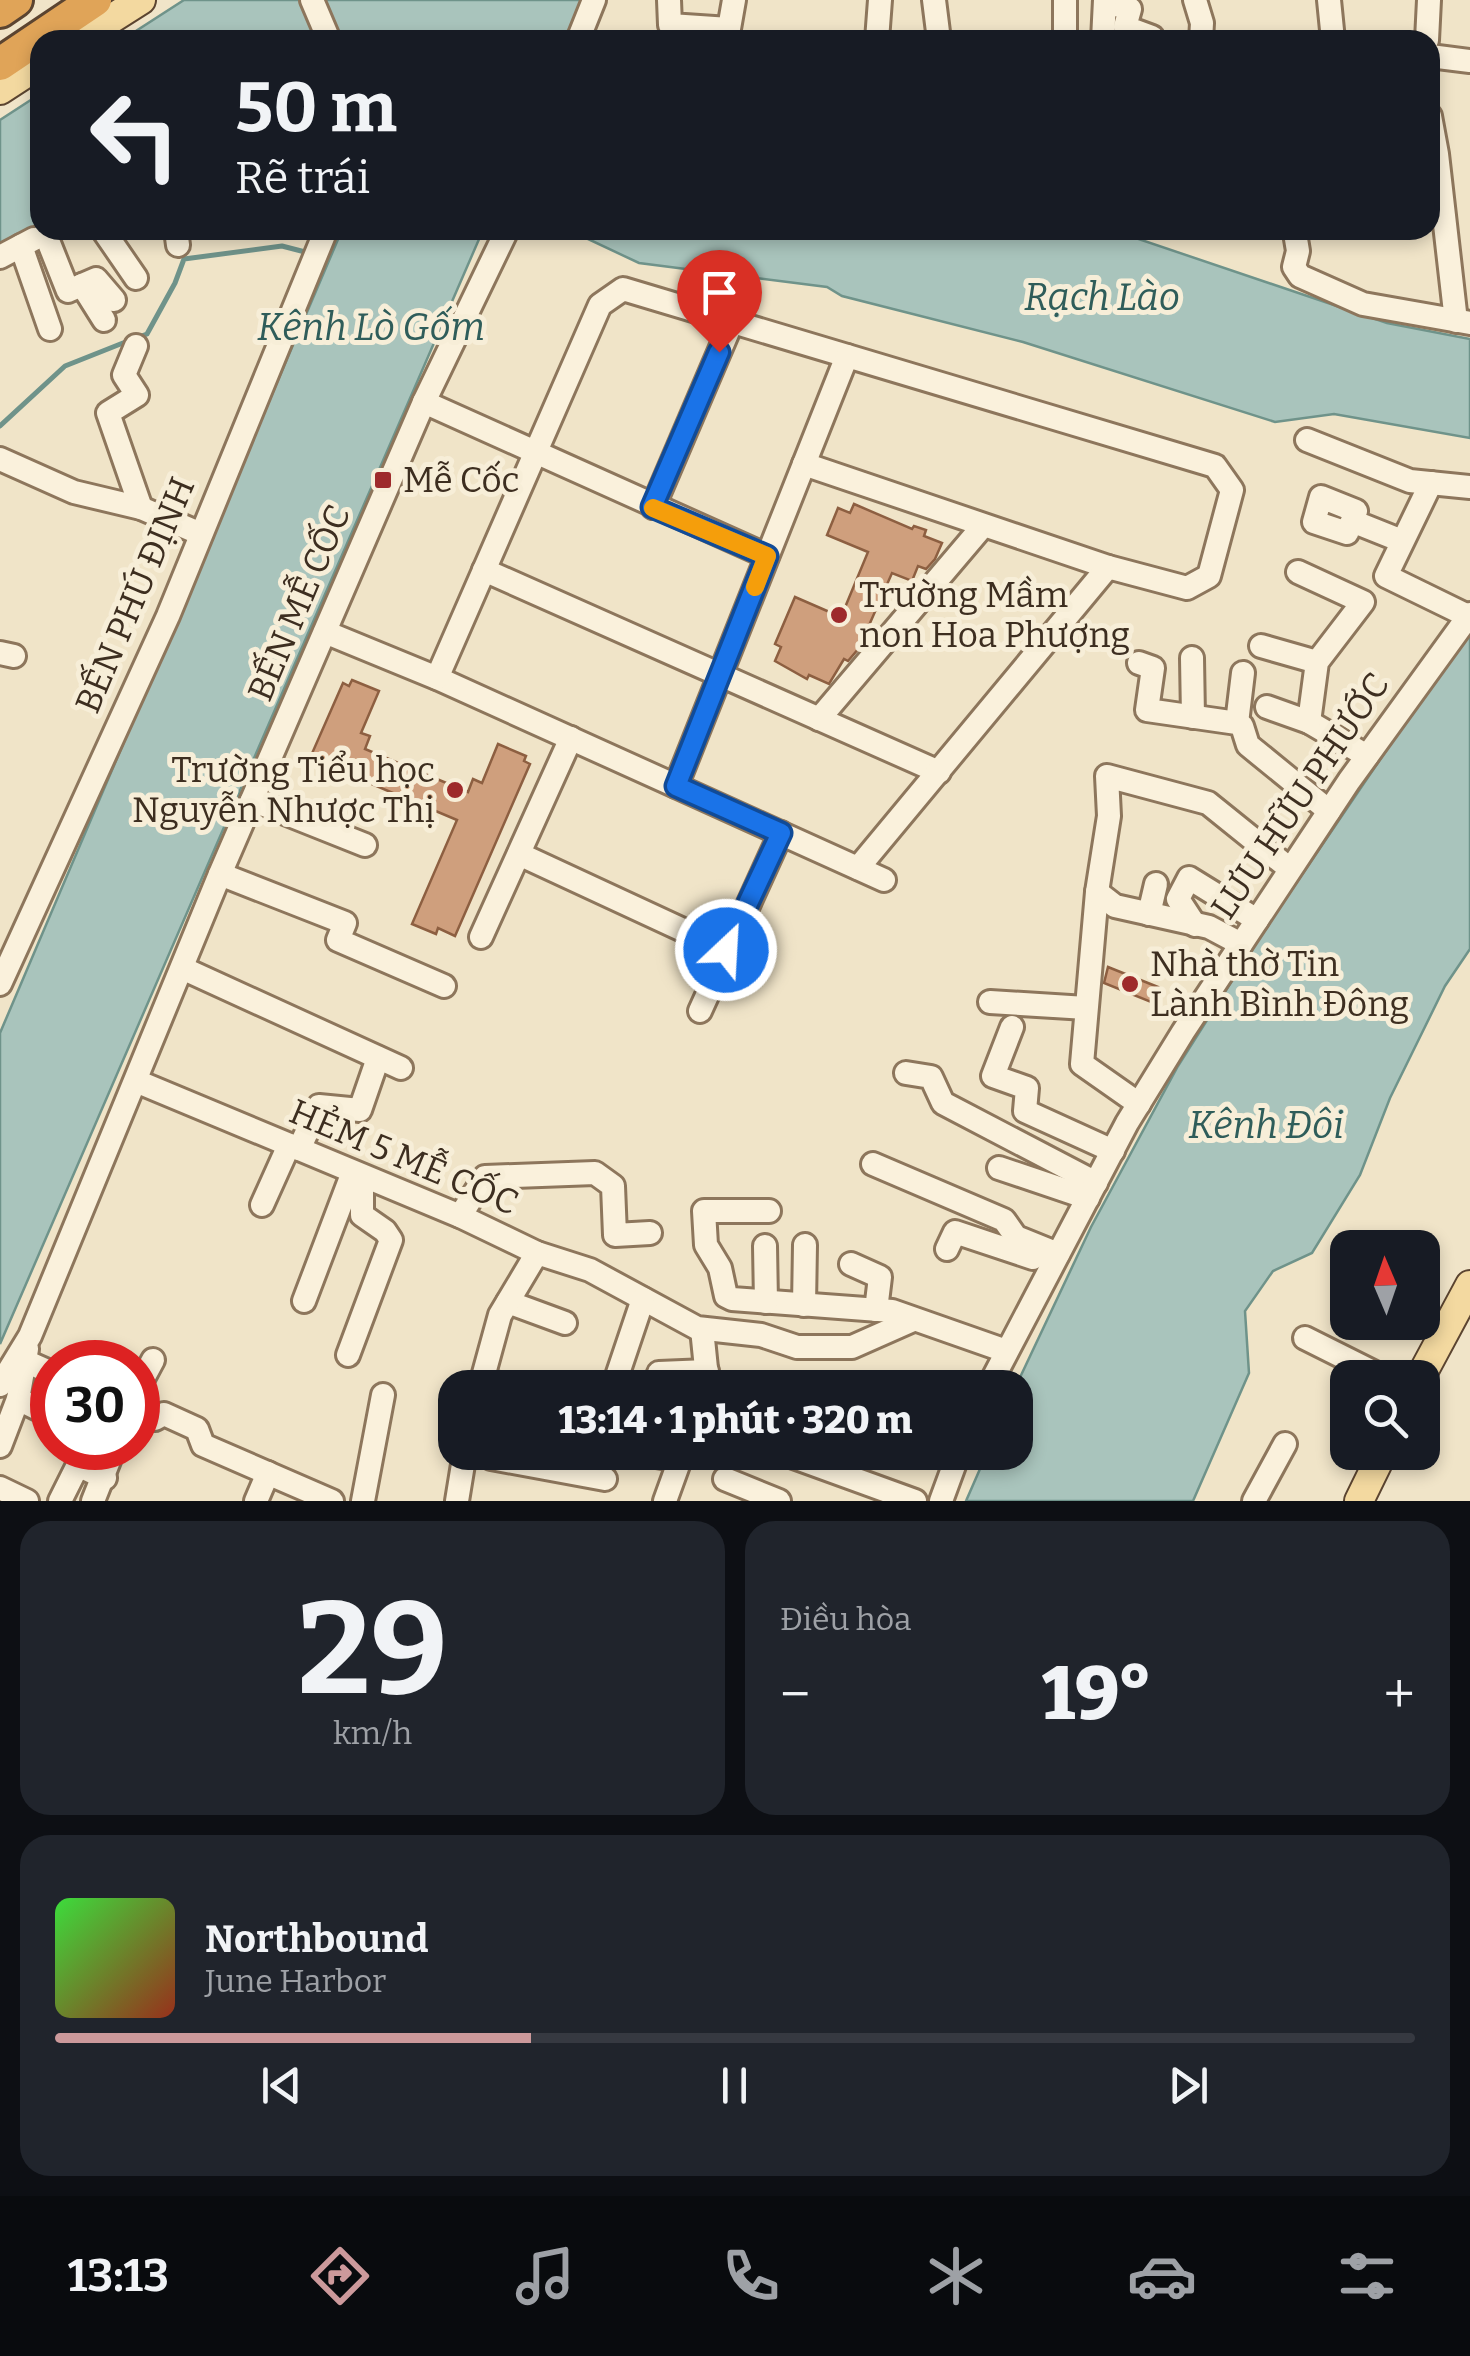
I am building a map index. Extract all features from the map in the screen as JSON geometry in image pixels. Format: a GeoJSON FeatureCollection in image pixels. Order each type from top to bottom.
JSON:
{"type":"FeatureCollection","features":[{"type":"Feature","properties":{"kind":"highway"},"geometry":{"type":"LineString","coordinates":[[0,11],[16,0]]}},
{"type":"Feature","properties":{"kind":"highway"},"geometry":{"type":"LineString","coordinates":[[0,44],[65,0]]}},
{"type":"Feature","properties":{"kind":"highway"},"geometry":{"type":"LineString","coordinates":[[50,30],[95,0]]}},
{"type":"Feature","properties":{"kind":"highway"},"geometry":{"type":"LineString","coordinates":[[0,64],[30,44]]}},
{"type":"Feature","properties":{"kind":"main road"},"geometry":{"type":"LineString","coordinates":[[94,30],[141,0]]}},
{"type":"Feature","properties":{"kind":"main road"},"geometry":{"type":"LineString","coordinates":[[0,90],[30,70]]}},
{"type":"Feature","properties":{"kind":"main road"},"geometry":{"type":"LineString","coordinates":[[1430,1360],[1469,1290]]}},
{"type":"Feature","properties":{"kind":"main road"},"geometry":{"type":"LineString","coordinates":[[1359,1501],[1374,1470]]}},
{"type":"Feature","properties":{"kind":"street"},"geometry":{"type":"LineString","coordinates":[[312,0],[325,30]]}},
{"type":"Feature","properties":{"kind":"street"},"geometry":{"type":"LineString","coordinates":[[583,30],[594,0]]}},
{"type":"Feature","properties":{"kind":"street"},"geometry":{"type":"LineString","coordinates":[[670,0],[670,25],[702,30]]}},
{"type":"Feature","properties":{"kind":"street"},"geometry":{"type":"LineString","coordinates":[[729,30],[734,0]]}},
{"type":"Feature","properties":{"kind":"street"},"geometry":{"type":"LineString","coordinates":[[878,30],[880,0]]}},
{"type":"Feature","properties":{"kind":"street"},"geometry":{"type":"LineString","coordinates":[[934,0],[938,30]]}},
{"type":"Feature","properties":{"kind":"street"},"geometry":{"type":"LineString","coordinates":[[1065,0],[1065,30]]}},
{"type":"Feature","properties":{"kind":"street"},"geometry":{"type":"LineString","coordinates":[[1195,0],[1202,30]]}},
{"type":"Feature","properties":{"kind":"street"},"geometry":{"type":"LineString","coordinates":[[1329,0],[1331,30]]}},
{"type":"Feature","properties":{"kind":"street"},"geometry":{"type":"LineString","coordinates":[[1428,30],[1429,0]]}},
{"type":"Feature","properties":{"kind":"street"},"geometry":{"type":"LineString","coordinates":[[1104,30],[1105,1],[1130,9],[1124,28],[1131,30]]}},
{"type":"Feature","properties":{"kind":"street"},"geometry":{"type":"LineString","coordinates":[[1440,57],[1470,61]]}},
{"type":"Feature","properties":{"kind":"street"},"geometry":{"type":"LineString","coordinates":[[1294,240],[1298,251],[1294,267],[1300,276],[1363,304],[1463,322],[1440,167]]}},
{"type":"Feature","properties":{"kind":"street"},"geometry":{"type":"LineString","coordinates":[[32,240],[10,252],[50,329]]}},
{"type":"Feature","properties":{"kind":"street"},"geometry":{"type":"LineString","coordinates":[[50,240],[68,291],[96,279],[109,310]]}},
{"type":"Feature","properties":{"kind":"street"},"geometry":{"type":"LineString","coordinates":[[110,240],[136,278]]}},
{"type":"Feature","properties":{"kind":"street","name":"BẾN PHÚ ĐỊNH"},"geometry":{"type":"LineString","coordinates":[[0,984],[168,616],[322,240]]}},
{"type":"Feature","properties":{"kind":"street","name":"BẾN MỄ CỐC"},"geometry":{"type":"LineString","coordinates":[[2,1435],[9,1392],[30,1336],[220,874],[424,402],[502,240]]}},
{"type":"Feature","properties":{"kind":"street"},"geometry":{"type":"LineString","coordinates":[[437,678],[600,304],[623,289],[1215,466],[1232,490],[1209,576],[1188,588],[982,527],[804,464]]}},
{"type":"Feature","properties":{"kind":"street"},"geometry":{"type":"LineString","coordinates":[[652,507],[732,322]]}},
{"type":"Feature","properties":{"kind":"street"},"geometry":{"type":"LineString","coordinates":[[136,346],[124,375],[138,395],[108,413],[141,508]]}},
{"type":"Feature","properties":{"kind":"street"},"geometry":{"type":"LineString","coordinates":[[676,786],[846,356]]}},
{"type":"Feature","properties":{"kind":"street"},"geometry":{"type":"LineString","coordinates":[[424,402],[767,556]]}},
{"type":"Feature","properties":{"kind":"street"},"geometry":{"type":"LineString","coordinates":[[1307,440],[1410,481],[1470,486]]}},
{"type":"Feature","properties":{"kind":"street"},"geometry":{"type":"LineString","coordinates":[[0,459],[74,492],[141,508],[201,534]]}},
{"type":"Feature","properties":{"kind":"street"},"geometry":{"type":"LineString","coordinates":[[1431,483],[1386,576],[1469,615]]}},
{"type":"Feature","properties":{"kind":"street"},"geometry":{"type":"LineString","coordinates":[[1352,521],[1402,541]]}},
{"type":"Feature","properties":{"kind":"street"},"geometry":{"type":"LineString","coordinates":[[819,719],[982,527]]}},
{"type":"Feature","properties":{"kind":"street"},"geometry":{"type":"LineString","coordinates":[[858,868],[1108,567]]}},
{"type":"Feature","properties":{"kind":"street"},"geometry":{"type":"LineString","coordinates":[[484,570],[939,772]]}},
{"type":"Feature","properties":{"kind":"street"},"geometry":{"type":"LineString","coordinates":[[1298,572],[1376,608],[1396,581]]}},
{"type":"Feature","properties":{"kind":"street"},"geometry":{"type":"LineString","coordinates":[[1309,722],[1317,662],[1364,602]]}},
{"type":"Feature","properties":{"kind":"street","name":"LƯU HỮU PHƯỚC"},"geometry":{"type":"LineString","coordinates":[[997,1370],[1139,1104],[1329,811],[1469,615]]}},
{"type":"Feature","properties":{"kind":"street"},"geometry":{"type":"LineString","coordinates":[[325,632],[437,678],[884,880]]}},
{"type":"Feature","properties":{"kind":"street"},"geometry":{"type":"LineString","coordinates":[[1261,646],[1317,662]]}},
{"type":"Feature","properties":{"kind":"street"},"geometry":{"type":"LineString","coordinates":[[1192,658],[1193,717]]}},
{"type":"Feature","properties":{"kind":"street"},"geometry":{"type":"LineString","coordinates":[[1139,662],[1153,668],[1147,710],[1237,722],[1248,745],[1329,811]]}},
{"type":"Feature","properties":{"kind":"street"},"geometry":{"type":"LineString","coordinates":[[1237,722],[1243,674]]}},
{"type":"Feature","properties":{"kind":"street"},"geometry":{"type":"LineString","coordinates":[[1267,707],[1309,722],[1368,756]]}},
{"type":"Feature","properties":{"kind":"street"},"geometry":{"type":"LineString","coordinates":[[482,937],[571,738]]}},
{"type":"Feature","properties":{"kind":"street"},"geometry":{"type":"LineString","coordinates":[[1139,1104],[1082,1064],[1098,892],[1110,816],[1107,776],[1208,804],[1290,869]]}},
{"type":"Feature","properties":{"kind":"street"},"geometry":{"type":"LineString","coordinates":[[252,800],[365,844]]}},
{"type":"Feature","properties":{"kind":"street"},"geometry":{"type":"LineString","coordinates":[[700,1010],[781,833]]}},
{"type":"Feature","properties":{"kind":"street"},"geometry":{"type":"LineString","coordinates":[[519,854],[726,950]]}},
{"type":"Feature","properties":{"kind":"street"},"geometry":{"type":"LineString","coordinates":[[220,874],[345,923],[338,940],[444,986]]}},
{"type":"Feature","properties":{"kind":"street"},"geometry":{"type":"LineString","coordinates":[[1195,925],[1178,898],[1189,878],[1257,920]]}},
{"type":"Feature","properties":{"kind":"street"},"geometry":{"type":"LineString","coordinates":[[1149,914],[1156,884]]}},
{"type":"Feature","properties":{"kind":"street"},"geometry":{"type":"LineString","coordinates":[[1098,892],[1115,906],[1209,928],[1241,944]]}},
{"type":"Feature","properties":{"kind":"street"},"geometry":{"type":"LineString","coordinates":[[182,968],[400,1068]]}},
{"type":"Feature","properties":{"kind":"street"},"geometry":{"type":"LineString","coordinates":[[990,1002],[1086,1008]]}},
{"type":"Feature","properties":{"kind":"street"},"geometry":{"type":"LineString","coordinates":[[1012,1027],[993,1076],[1027,1088],[1025,1111],[1112,1151]]}},
{"type":"Feature","properties":{"kind":"street"},"geometry":{"type":"LineString","coordinates":[[262,1205],[319,1106],[360,1110],[378,1058]]}},
{"type":"Feature","properties":{"kind":"street"},"geometry":{"type":"LineString","coordinates":[[906,1073],[930,1077],[943,1103],[1092,1191]]}},
{"type":"Feature","properties":{"kind":"street","name":"HẺM 5 MỄ CỐC"},"geometry":{"type":"LineString","coordinates":[[136,1082],[460,1216],[537,1253],[590,1270],[702,1328],[761,1335],[797,1346],[852,1347],[913,1320]]}},
{"type":"Feature","properties":{"kind":"street"},"geometry":{"type":"LineString","coordinates":[[873,1164],[1004,1220],[1016,1237],[1055,1259]]}},
{"type":"Feature","properties":{"kind":"street"},"geometry":{"type":"LineString","coordinates":[[998,1168],[1092,1191]]}},
{"type":"Feature","properties":{"kind":"street"},"geometry":{"type":"LineString","coordinates":[[460,1216],[484,1177],[595,1173],[613,1186],[615,1235],[650,1233]]}},
{"type":"Feature","properties":{"kind":"street"},"geometry":{"type":"LineString","coordinates":[[304,1301],[358,1174]]}},
{"type":"Feature","properties":{"kind":"street"},"geometry":{"type":"LineString","coordinates":[[348,1354],[390,1240],[385,1231],[362,1215],[358,1174]]}},
{"type":"Feature","properties":{"kind":"street"},"geometry":{"type":"LineString","coordinates":[[770,1211],[704,1211],[706,1245],[720,1268],[726,1296],[732,1300],[892,1311],[1006,1351]]}},
{"type":"Feature","properties":{"kind":"street"},"geometry":{"type":"LineString","coordinates":[[947,1249],[955,1232],[1055,1259]]}},
{"type":"Feature","properties":{"kind":"street"},"geometry":{"type":"LineString","coordinates":[[804,1305],[805,1245]]}},
{"type":"Feature","properties":{"kind":"street"},"geometry":{"type":"LineString","coordinates":[[765,1246],[766,1302]]}},
{"type":"Feature","properties":{"kind":"street"},"geometry":{"type":"LineString","coordinates":[[485,1370],[500,1315],[537,1253]]}},
{"type":"Feature","properties":{"kind":"street"},"geometry":{"type":"LineString","coordinates":[[851,1264],[880,1276],[876,1310]]}},
{"type":"Feature","properties":{"kind":"street"},"geometry":{"type":"LineString","coordinates":[[618,1370],[643,1299]]}},
{"type":"Feature","properties":{"kind":"street"},"geometry":{"type":"LineString","coordinates":[[508,1302],[565,1323]]}},
{"type":"Feature","properties":{"kind":"street"},"geometry":{"type":"LineString","coordinates":[[702,1328],[706,1370]]}},
{"type":"Feature","properties":{"kind":"street","name":"BẾN MỄ CỐC"},"geometry":{"type":"LineString","coordinates":[[9,1392],[25,1361],[30,1336]]}},
{"type":"Feature","properties":{"kind":"street"},"geometry":{"type":"LineString","coordinates":[[1306,1338],[1349,1360]]}},
{"type":"Feature","properties":{"kind":"street"},"geometry":{"type":"LineString","coordinates":[[25,1361],[30,1363]]}},
{"type":"Feature","properties":{"kind":"street"},"geometry":{"type":"LineString","coordinates":[[364,1501],[383,1396]]}},
{"type":"Feature","properties":{"kind":"street"},"geometry":{"type":"LineString","coordinates":[[160,1416],[164,1414],[198,1428],[203,1445],[332,1501]]}},
{"type":"Feature","properties":{"kind":"street"},"geometry":{"type":"LineString","coordinates":[[1254,1501],[1285,1444]]}},
{"type":"Feature","properties":{"kind":"street"},"geometry":{"type":"LineString","coordinates":[[60,1501],[78,1464],[105,1478]]}},
{"type":"Feature","properties":{"kind":"street"},"geometry":{"type":"LineString","coordinates":[[94,1501],[107,1470]]}},
{"type":"Feature","properties":{"kind":"street"},"geometry":{"type":"LineString","coordinates":[[457,1501],[462,1470]]}},
{"type":"Feature","properties":{"kind":"street"},"geometry":{"type":"LineString","coordinates":[[557,1470],[606,1479]]}},
{"type":"Feature","properties":{"kind":"street"},"geometry":{"type":"LineString","coordinates":[[666,1501],[679,1470]]}},
{"type":"Feature","properties":{"kind":"street"},"geometry":{"type":"LineString","coordinates":[[830,1470],[915,1501]]}},
{"type":"Feature","properties":{"kind":"street"},"geometry":{"type":"LineString","coordinates":[[941,1501],[948,1470]]}},
{"type":"Feature","properties":{"kind":"street"},"geometry":{"type":"LineString","coordinates":[[256,1501],[268,1473]]}},
{"type":"Feature","properties":{"kind":"street"},"geometry":{"type":"LineString","coordinates":[[725,1479],[779,1501]]}},
{"type":"Feature","properties":{"kind":"street"},"geometry":{"type":"LineString","coordinates":[[0,1488],[27,1501]]}},
{"type":"Feature","properties":{"kind":"water"},"geometry":{"type":"Polygon","coordinates":[[[184,0],[588,0],[576,30],[138,30],[184,0]]]}},
{"type":"Feature","properties":{"kind":"water"},"geometry":{"type":"Polygon","coordinates":[[[30,100],[30,233],[0,250],[0,120],[30,100]]]}},
{"type":"Feature","properties":{"kind":"water","name":"Kênh Lò Gốm"},"geometry":{"type":"Polygon","coordinates":[[[338,240],[479,240],[0,1344],[0,1033],[338,240]]]}},
{"type":"Feature","properties":{"kind":"water","name":"Rạch Lào"},"geometry":{"type":"Polygon","coordinates":[[[590,240],[1142,240],[1387,323],[1470,339],[1470,438],[1334,414],[1275,422],[1023,342],[842,296],[827,287],[639,263],[590,240]]]}},
{"type":"Feature","properties":{"kind":"water","name":"Kênh Đôi"},"geometry":{"type":"Polygon","coordinates":[[[1470,627],[1470,949],[1445,986],[1390,1098],[1360,1175],[1312,1253],[1273,1271],[1245,1311],[1249,1373],[1193,1501],[966,1501],[980,1470],[1033,1470],[1033,1370],[1023,1370],[1091,1227],[1178,1066],[1261,935],[1470,627]]]}},
{"type":"Feature","properties":{"kind":"building"},"geometry":{"type":"Polygon","coordinates":[[[854,504],[912,529],[914,526],[926,530],[924,536],[942,543],[926,569],[918,566],[912,581],[892,573],[859,648],[848,661],[844,659],[829,684],[809,675],[807,679],[775,661],[781,647],[775,644],[795,597],[841,617],[868,552],[827,535],[838,508],[850,513],[854,504]]]}},
{"type":"Feature","properties":{"kind":"building"},"geometry":{"type":"Polygon","coordinates":[[[352,680],[379,691],[361,733],[370,736],[365,749],[468,792],[473,779],[482,783],[498,744],[526,756],[524,761],[530,764],[455,936],[438,928],[436,934],[412,924],[457,820],[310,758],[343,683],[349,686],[352,680]]]}},
{"type":"Feature","properties":{"kind":"building","name":"Nhà thờ Tin Lành Bình Đông"},"geometry":{"type":"Polygon","coordinates":[[[1108,967],[1158,987],[1151,1002],[1104,983],[1108,967]]]}},
{"type":"Feature","properties":{"kind":"waterway"},"geometry":{"type":"LineString","coordinates":[[139,337],[147,334],[184,259],[282,246],[309,253]]}},
{"type":"Feature","properties":{"kind":"waterway"},"geometry":{"type":"LineString","coordinates":[[0,426],[65,366],[128,341]]}},
{"type":"Feature","properties":{"kind":"slow traffic"},"geometry":{"type":"LineString","coordinates":[[653,508],[767,556],[755,587]]}},
{"type":"Feature","properties":{"kind":"place","name":"Mễ Cốc"},"geometry":{"type":"Point","coordinates":[383,480]}},
{"type":"Feature","properties":{"kind":"place","name":"Trường Mầm non Hoa Phượng"},"geometry":{"type":"Point","coordinates":[839,615]}},
{"type":"Feature","properties":{"kind":"place","name":"Trường Tiểu học Nguyễn Nhược Thị"},"geometry":{"type":"Point","coordinates":[455,790]}},
{"type":"Feature","properties":{"kind":"place","name":"Nhà thờ Tin Lành Bình Đông"},"geometry":{"type":"Point","coordinates":[1130,984]}},
{"type":"Feature","properties":{"kind":"route"},"geometry":{"type":"LineString","coordinates":[[719,352],[652,507],[767,556],[676,786],[781,833],[726,950]]}}]}
